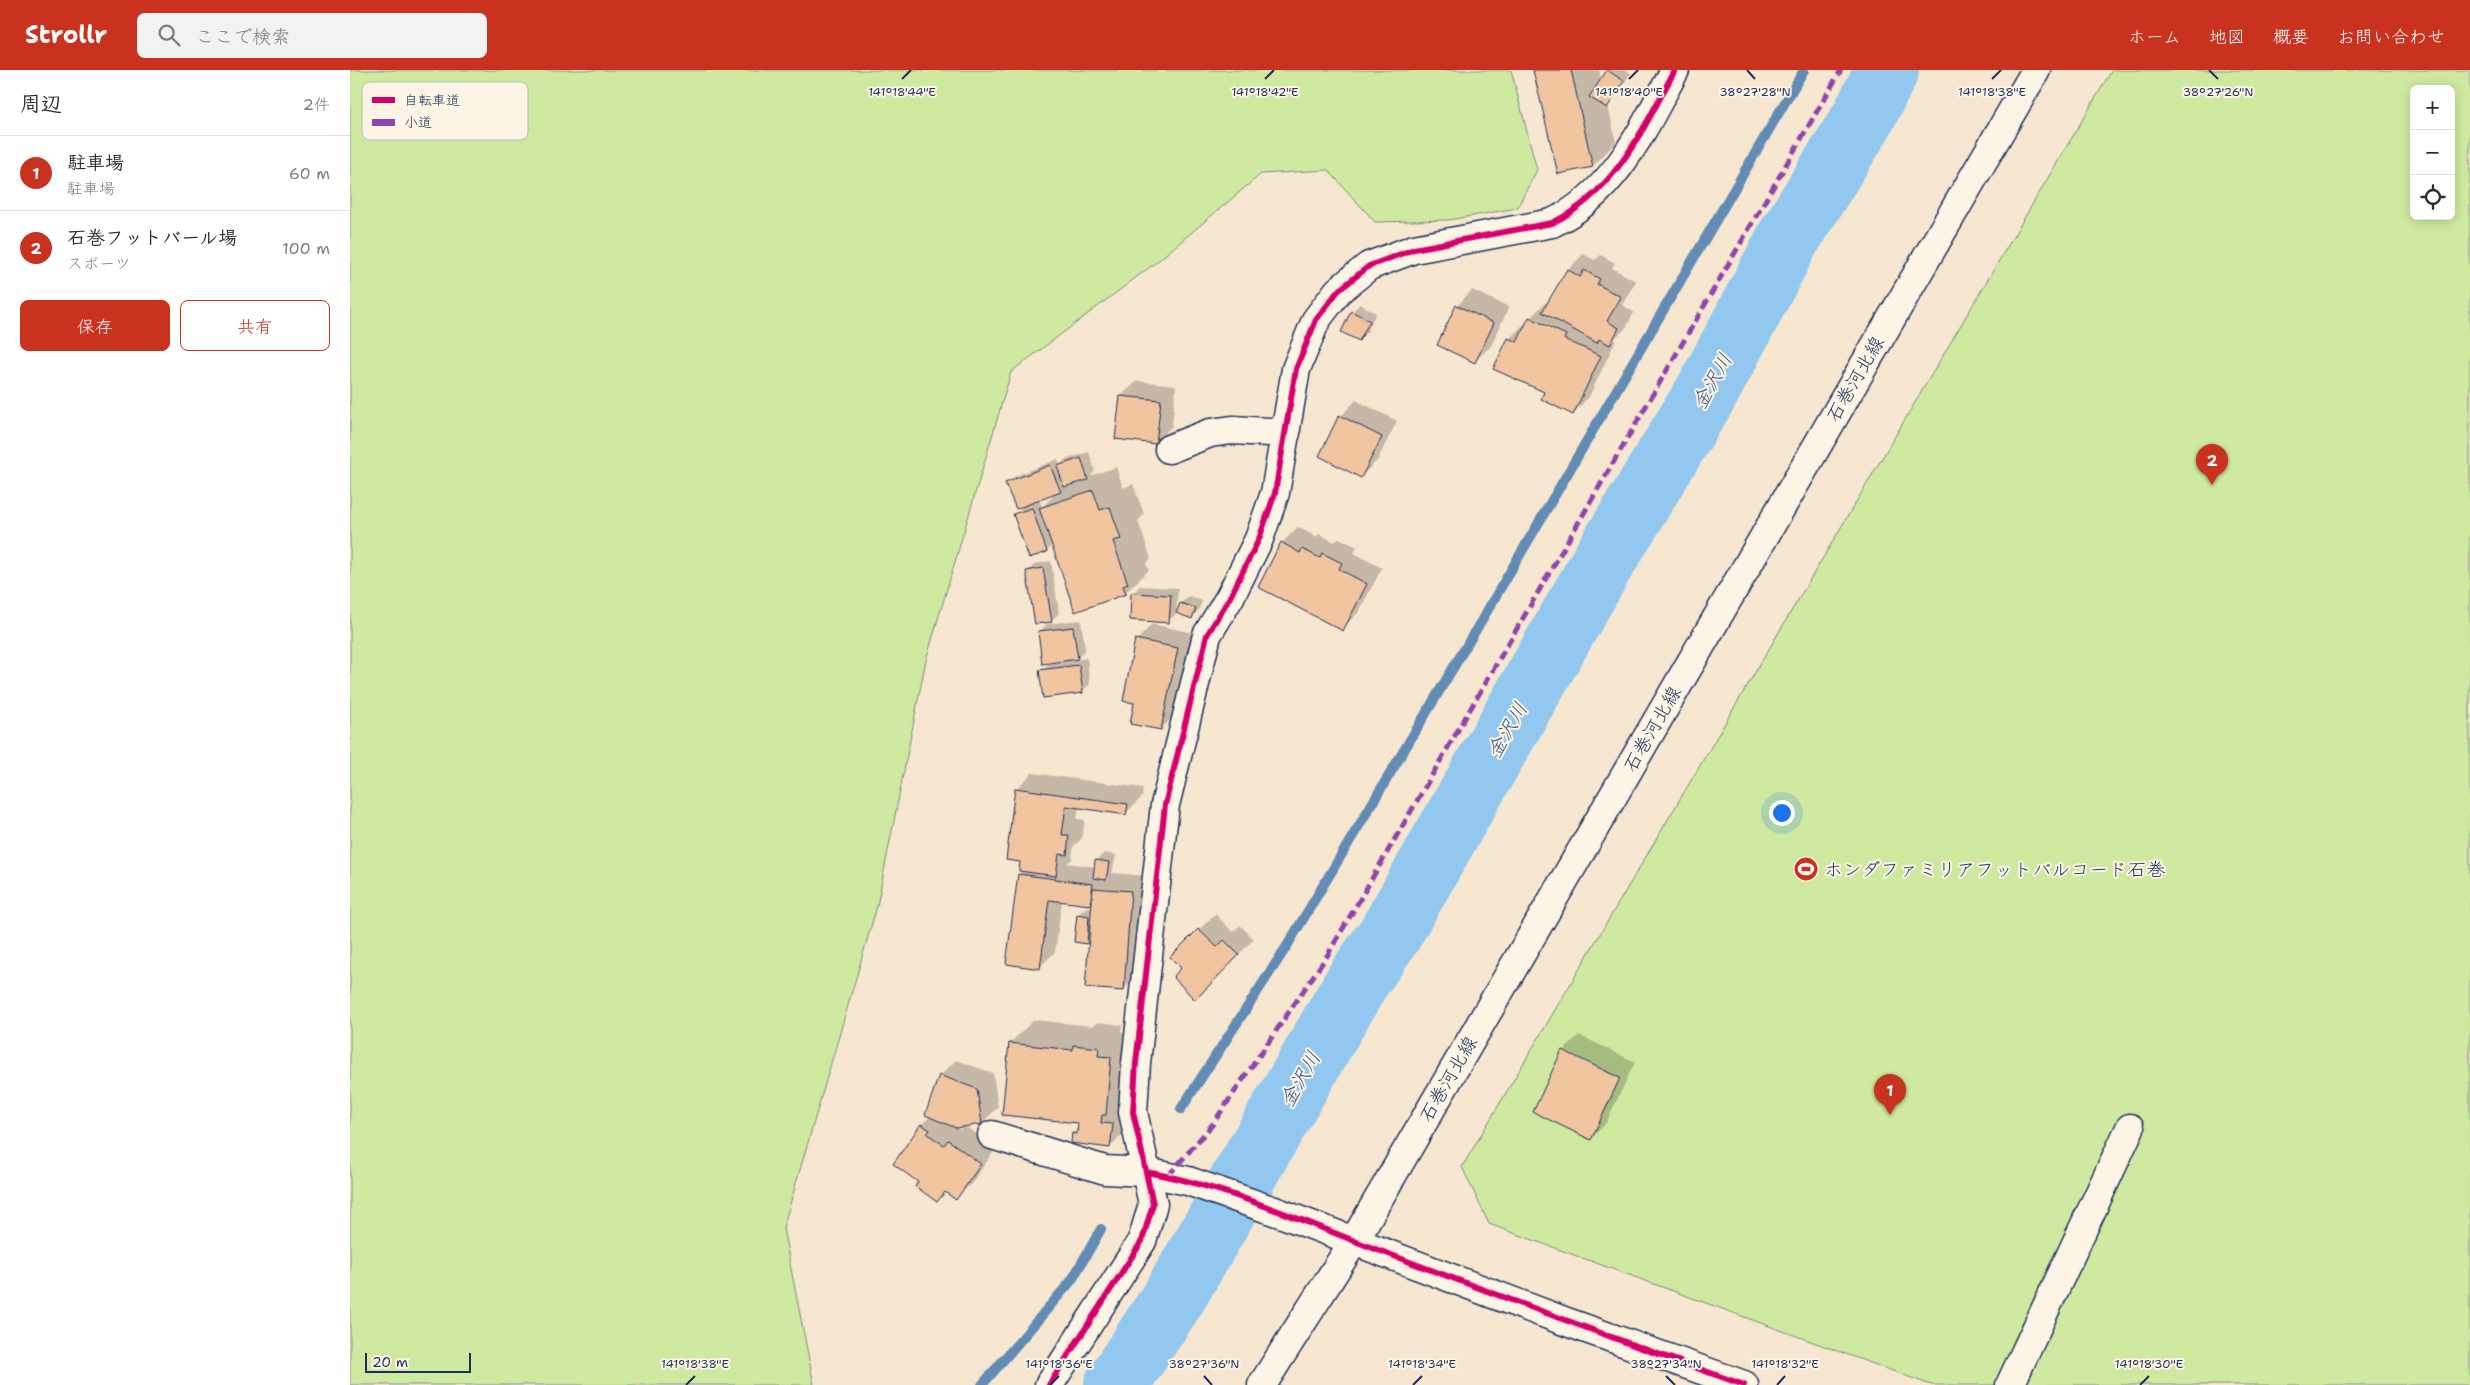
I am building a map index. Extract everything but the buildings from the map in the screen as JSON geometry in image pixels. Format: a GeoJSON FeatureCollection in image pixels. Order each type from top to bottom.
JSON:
{"type":"FeatureCollection","features":[{"type":"Feature","properties":{"kind":"street"},"geometry":{"type":"LineString","coordinates":[[1050,1385],[1142,1241],[1153,1204],[1133,1112],[1136,1063],[1165,806],[1207,635],[1230,597],[1259,539],[1274,493],[1296,369],[1316,320],[1338,291],[1369,266],[1414,249],[1552,223],[1572,214],[1600,189],[1622,165],[1675,70]]}},
{"type":"Feature","properties":{"kind":"street","name":"石巻河北線"},"geometry":{"type":"LineString","coordinates":[[1262,1385],[1354,1241],[2036,70]]}},
{"type":"Feature","properties":{"kind":"street"},"geometry":{"type":"LineString","coordinates":[[1169,449],[1210,433],[1232,430],[1286,433]]}},
{"type":"Feature","properties":{"kind":"street"},"geometry":{"type":"LineString","coordinates":[[2010,1385],[2130,1128]]}},
{"type":"Feature","properties":{"kind":"street"},"geometry":{"type":"LineString","coordinates":[[992,1135],[1105,1170],[1146,1172],[1188,1181],[1280,1213],[1564,1321],[1744,1385]]}},
{"type":"Feature","properties":{"kind":"green space"},"geometry":{"type":"Polygon","coordinates":[[[350,70],[1511,70],[1537,170],[1517,208],[1449,220],[1375,222],[1328,170],[1261,174],[1154,264],[1011,372],[926,660],[877,906],[783,1228],[814,1385],[350,1385],[350,70]]]}},
{"type":"Feature","properties":{"kind":"green space"},"geometry":{"type":"Polygon","coordinates":[[[2112,70],[2470,70],[2470,1385],[1931,1385],[1489,1224],[1462,1167],[2112,70]]]}},
{"type":"Feature","properties":{"kind":"waterway"},"geometry":{"type":"LineString","coordinates":[[1181,1109],[1287,946],[1480,623],[1804,70]]}},
{"type":"Feature","properties":{"kind":"waterway","name":"金沢川"},"geometry":{"type":"LineString","coordinates":[[1116,1385],[1174,1297],[1358,980],[1390,934],[1603,562],[1708,390],[1788,239],[1862,120],[1887,70]]}},
{"type":"Feature","properties":{"kind":"waterway"},"geometry":{"type":"LineString","coordinates":[[982,1385],[1072,1280],[1101,1229]]}},
{"type":"Feature","properties":{"kind":"marked path"},"geometry":{"type":"LineString","coordinates":[[1168,1176],[1212,1125],[1327,956],[1841,70]]}},
{"type":"Feature","properties":{"kind":"cycle path"},"geometry":{"type":"LineString","coordinates":[[1049,1385],[1142,1241],[1153,1204],[1133,1112],[1136,1063],[1165,805],[1207,635],[1230,597],[1259,539],[1275,493],[1296,369],[1316,320],[1338,291],[1369,266],[1414,249],[1552,223],[1574,210],[1593,195],[1625,157],[1639,136],[1675,70]]}},
{"type":"Feature","properties":{"kind":"cycle path"},"geometry":{"type":"LineString","coordinates":[[1146,1172],[1176,1178],[1237,1196],[1475,1287],[1744,1385]]}},
{"type":"Feature","properties":{"kind":"place","name":"石巻フットバール場"},"geometry":{"type":"Point","coordinates":[2212,485]}},
{"type":"Feature","properties":{"kind":"place","name":"ホンダファミリアフットバルコード石巻"},"geometry":{"type":"Point","coordinates":[1806,869]}},
{"type":"Feature","properties":{"kind":"place","name":"駐車場"},"geometry":{"type":"Point","coordinates":[1890,1115]}}]}
